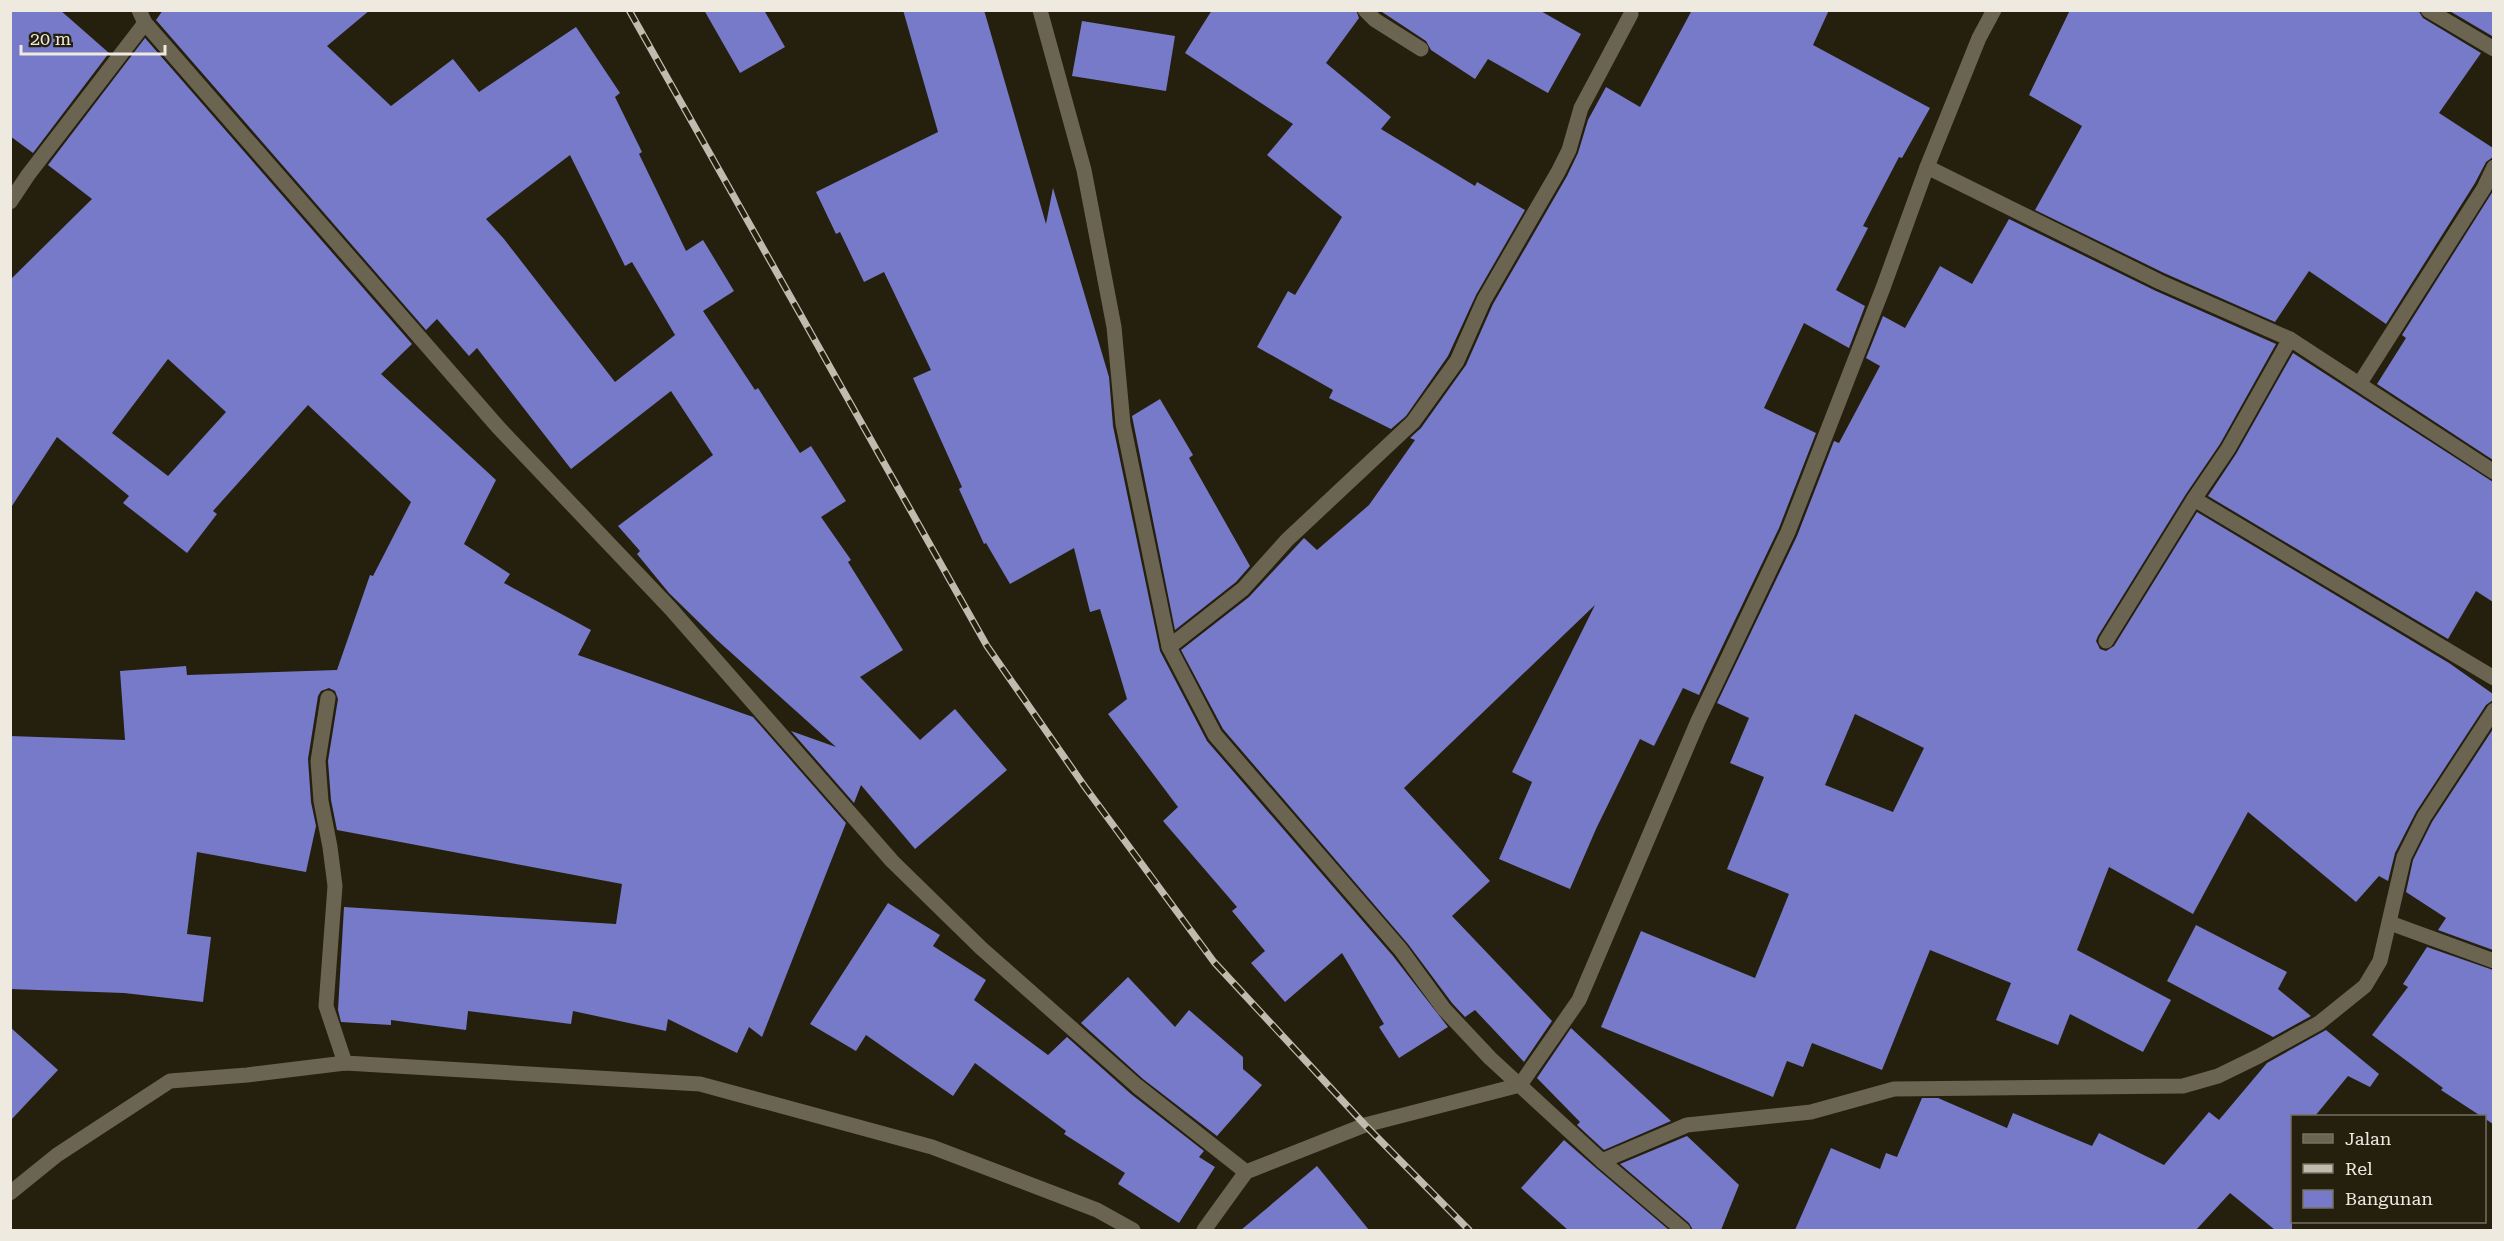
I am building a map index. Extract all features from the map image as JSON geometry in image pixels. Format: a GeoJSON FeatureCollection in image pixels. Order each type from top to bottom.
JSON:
{"type":"FeatureCollection","features":[{"type":"Feature","properties":{"kind":"street"},"geometry":{"type":"LineString","coordinates":[[1040,10],[1084,170],[1114,327],[1123,424],[1169,647],[1215,735],[1401,950],[1444,1009],[1490,1058],[1602,1161],[1683,1230]]}},
{"type":"Feature","properties":{"kind":"street"},"geometry":{"type":"LineString","coordinates":[[1365,10],[1375,20],[1421,49]]}},
{"type":"Feature","properties":{"kind":"street"},"geometry":{"type":"LineString","coordinates":[[1204,1230],[1246,1172],[1365,1125],[1520,1085],[1579,1000],[1698,720],[1788,532],[1883,288],[1927,167],[1979,38],[1994,10]]}},
{"type":"Feature","properties":{"kind":"street"},"geometry":{"type":"LineString","coordinates":[[2428,10],[2493,49]]}},
{"type":"Feature","properties":{"kind":"street"},"geometry":{"type":"LineString","coordinates":[[1169,647],[1243,589],[1295,533],[1413,422],[1457,361],[1484,300],[1558,172],[1569,150],[1581,108],[1631,14]]}},
{"type":"Feature","properties":{"kind":"street"},"geometry":{"type":"LineString","coordinates":[[10,202],[142,17],[498,427],[671,609],[892,861],[981,948],[1128,1079],[1246,1172]]}},
{"type":"Feature","properties":{"kind":"street"},"geometry":{"type":"LineString","coordinates":[[1927,167],[2160,282],[2290,339],[2493,472]]}},
{"type":"Feature","properties":{"kind":"street"},"geometry":{"type":"LineString","coordinates":[[2360,383],[2484,188],[2493,167]]}},
{"type":"Feature","properties":{"kind":"street"},"geometry":{"type":"LineString","coordinates":[[2106,641],[2193,499],[2228,449],[2290,339]]}},
{"type":"Feature","properties":{"kind":"street"},"geometry":{"type":"LineString","coordinates":[[2193,499],[2493,678]]}},
{"type":"Feature","properties":{"kind":"street"},"geometry":{"type":"LineString","coordinates":[[328,698],[318,761],[321,801],[335,886],[326,1006],[345,1063]]}},
{"type":"Feature","properties":{"kind":"street"},"geometry":{"type":"LineString","coordinates":[[1602,1161],[1688,1125],[1811,1112],[1894,1089],[2183,1086],[2218,1076],[2259,1056],[2319,1023],[2366,986],[2380,961],[2404,857],[2424,817],[2492,715]]}},
{"type":"Feature","properties":{"kind":"street"},"geometry":{"type":"LineString","coordinates":[[2390,923],[2493,961]]}},
{"type":"Feature","properties":{"kind":"street"},"geometry":{"type":"LineString","coordinates":[[10,1193],[57,1155],[170,1081],[247,1076],[345,1063],[700,1084],[932,1147],[1097,1210],[1133,1230]]}},
{"type":"Feature","properties":{"kind":"building"},"geometry":{"type":"Polygon","coordinates":[[[10,10],[60,10],[109,53],[33,153],[10,136],[10,10]]]}},
{"type":"Feature","properties":{"kind":"building"},"geometry":{"type":"Polygon","coordinates":[[[163,10],[370,10],[327,46],[391,106],[453,59],[479,92],[576,27],[620,93],[615,97],[642,152],[639,154],[686,251],[703,240],[734,291],[703,311],[755,390],[758,388],[800,453],[811,446],[846,501],[821,517],[851,560],[848,562],[903,650],[860,677],[920,740],[955,709],[1007,770],[915,849],[861,785],[854,803],[791,731],[836,747],[717,640],[669,593],[637,554],[640,551],[618,526],[713,455],[671,391],[571,469],[477,348],[469,356],[437,319],[426,330],[156,20],[163,10]],[[570,155],[486,219],[615,382],[675,335],[632,262],[625,266],[570,155]]]}},
{"type":"Feature","properties":{"kind":"building"},"geometry":{"type":"Polygon","coordinates":[[[704,10],[764,10],[785,47],[740,73],[704,10]]]}},
{"type":"Feature","properties":{"kind":"building"},"geometry":{"type":"Polygon","coordinates":[[[903,10],[984,10],[1046,224],[1053,188],[1109,377],[1113,426],[1160,651],[1207,741],[1393,956],[1448,1027],[1399,1058],[1379,1027],[1384,1024],[1342,953],[1285,1002],[1251,963],[1265,951],[1232,911],[1237,907],[1163,821],[1178,807],[1108,714],[1127,699],[1100,609],[1090,612],[1074,548],[1010,584],[986,543],[984,544],[959,489],[962,487],[913,378],[931,370],[884,272],[864,282],[840,232],[836,234],[816,192],[938,132],[903,10]]]}},
{"type":"Feature","properties":{"kind":"building"},"geometry":{"type":"Polygon","coordinates":[[[1212,10],[1356,10],[1359,18],[1326,63],[1391,117],[1381,129],[1475,186],[1477,182],[1525,210],[1476,295],[1448,356],[1406,416],[1391,429],[1329,398],[1333,390],[1257,347],[1288,291],[1295,295],[1342,217],[1267,155],[1293,124],[1185,53],[1212,10]]]}},
{"type":"Feature","properties":{"kind":"building"},"geometry":{"type":"Polygon","coordinates":[[[1379,10],[1539,10],[1581,34],[1548,93],[1488,59],[1475,79],[1431,50],[1426,41],[1379,10]]]}},
{"type":"Feature","properties":{"kind":"building"},"geometry":{"type":"Polygon","coordinates":[[[1692,10],[1829,10],[1813,45],[1930,108],[1902,158],[1899,157],[1863,226],[1868,228],[1836,290],[1865,306],[1849,348],[1804,323],[1764,408],[1816,433],[1779,528],[1699,695],[1683,688],[1654,746],[1640,739],[1596,829],[1570,889],[1499,859],[1532,782],[1512,772],[1595,605],[1404,788],[1490,881],[1452,916],[1552,1021],[1524,1062],[1475,1010],[1465,1017],[1452,1003],[1408,944],[1223,729],[1181,650],[1249,597],[1304,538],[1317,550],[1369,505],[1415,440],[1410,438],[1421,428],[1466,365],[1493,304],[1567,176],[1578,153],[1588,120],[1606,87],[1640,107],[1692,10]]]}},
{"type":"Feature","properties":{"kind":"building"},"geometry":{"type":"Polygon","coordinates":[[[2070,10],[2418,10],[2423,18],[2481,53],[2439,113],[2493,148],[2493,157],[2486,162],[2386,324],[2309,271],[2275,322],[2164,273],[2035,210],[2082,126],[2029,95],[2070,10]]]}},
{"type":"Feature","properties":{"kind":"building"},"geometry":{"type":"Polygon","coordinates":[[[2448,10],[2493,10],[2492,36],[2448,10]]]}},
{"type":"Feature","properties":{"kind":"building"},"geometry":{"type":"Polygon","coordinates":[[[1082,21],[1175,36],[1166,91],[1072,76],[1082,21]]]}},
{"type":"Feature","properties":{"kind":"building"},"geometry":{"type":"Polygon","coordinates":[[[145,38],[412,344],[381,374],[496,480],[464,544],[510,574],[504,583],[591,630],[578,655],[753,717],[846,823],[762,1037],[749,1027],[737,1053],[668,1019],[666,1031],[573,1011],[571,1024],[468,1011],[466,1030],[391,1020],[391,1025],[341,1022],[338,1010],[344,907],[616,924],[622,884],[337,830],[331,800],[328,761],[338,699],[335,691],[329,688],[321,691],[318,696],[308,759],[311,802],[316,826],[306,872],[197,852],[187,934],[211,937],[203,1002],[124,993],[10,989],[10,736],[125,740],[120,671],[186,666],[187,675],[337,670],[370,575],[373,576],[411,502],[308,405],[213,511],[217,514],[187,553],[123,503],[129,496],[57,437],[10,509],[10,280],[92,199],[48,165],[145,38]],[[168,359],[112,433],[168,476],[226,412],[168,359]]]}},
{"type":"Feature","properties":{"kind":"building"},"geometry":{"type":"Polygon","coordinates":[[[2493,191],[2493,460],[2377,384],[2406,338],[2402,335],[2493,191]]]}},
{"type":"Feature","properties":{"kind":"building"},"geometry":{"type":"Polygon","coordinates":[[[2009,219],[2156,291],[2276,344],[2220,444],[2186,494],[2098,636],[2096,641],[2100,649],[2106,651],[2114,646],[2197,512],[2449,663],[2493,694],[2493,700],[2486,705],[2416,812],[2395,853],[2388,881],[2379,876],[2356,902],[2248,812],[2193,914],[2109,867],[2077,950],[2171,1000],[2143,1052],[2070,1014],[2058,1045],[1996,1020],[2011,983],[1930,950],[1882,1070],[1812,1043],[1803,1067],[1787,1061],[1773,1097],[1601,1027],[1641,931],[1755,978],[1789,894],[1727,869],[1764,777],[1730,763],[1749,718],[1717,703],[1797,536],[1834,441],[1839,443],[1880,366],[1866,358],[1883,316],[1905,328],[1940,266],[1972,284],[2009,219]],[[1855,714],[1825,785],[1893,812],[1924,748],[1855,714]]]}},
{"type":"Feature","properties":{"kind":"building"},"geometry":{"type":"Polygon","coordinates":[[[2293,353],[2493,482],[2493,602],[2476,591],[2448,639],[2208,496],[2236,454],[2293,353]]]}},
{"type":"Feature","properties":{"kind":"building"},"geometry":{"type":"Polygon","coordinates":[[[1160,399],[1193,455],[1189,458],[1250,566],[1236,582],[1175,630],[1132,416],[1160,399]]]}},
{"type":"Feature","properties":{"kind":"building"},"geometry":{"type":"Polygon","coordinates":[[[2493,729],[2493,950],[2438,930],[2446,918],[2406,892],[2413,860],[2432,822],[2493,729]]]}},
{"type":"Feature","properties":{"kind":"building"},"geometry":{"type":"Polygon","coordinates":[[[888,903],[940,935],[933,946],[986,980],[974,1000],[1048,1055],[1067,1037],[1131,1094],[1204,1151],[1199,1157],[1215,1167],[1179,1223],[1118,1184],[1125,1173],[1064,1134],[1066,1131],[975,1063],[953,1096],[866,1035],[856,1051],[810,1024],[888,903]]]}},
{"type":"Feature","properties":{"kind":"building"},"geometry":{"type":"Polygon","coordinates":[[[2196,925],[2287,972],[2278,989],[2311,1016],[2273,1037],[2167,981],[2196,925]]]}},
{"type":"Feature","properties":{"kind":"building"},"geometry":{"type":"Polygon","coordinates":[[[2427,947],[2493,970],[2493,1124],[2486,1119],[2486,1115],[2479,1115],[2441,1090],[2443,1088],[2372,1035],[2408,987],[2403,984],[2427,947]]]}},
{"type":"Feature","properties":{"kind":"building"},"geometry":{"type":"Polygon","coordinates":[[[1128,977],[1175,1027],[1189,1010],[1243,1057],[1243,1069],[1262,1085],[1217,1136],[1143,1079],[1081,1023],[1128,977]]]}},
{"type":"Feature","properties":{"kind":"building"},"geometry":{"type":"Polygon","coordinates":[[[10,1027],[58,1070],[10,1121],[10,1027]]]}},
{"type":"Feature","properties":{"kind":"building"},"geometry":{"type":"Polygon","coordinates":[[[1571,1028],[1671,1121],[1604,1150],[1577,1125],[1580,1122],[1537,1078],[1571,1028]]]}},
{"type":"Feature","properties":{"kind":"building"},"geometry":{"type":"Polygon","coordinates":[[[2326,1030],[2379,1074],[2370,1087],[2348,1076],[2316,1115],[2291,1115],[2292,1230],[2275,1230],[2230,1193],[2196,1230],[1795,1230],[1831,1148],[1880,1169],[1886,1153],[1897,1157],[1922,1098],[1938,1098],[2007,1128],[2013,1113],[2092,1146],[2099,1133],[2164,1165],[2209,1112],[2219,1120],[2267,1063],[2326,1030]]]}},
{"type":"Feature","properties":{"kind":"building"},"geometry":{"type":"Polygon","coordinates":[[[1687,1136],[1739,1185],[1721,1230],[1693,1230],[1689,1223],[1620,1164],[1687,1136]]]}},
{"type":"Feature","properties":{"kind":"building"},"geometry":{"type":"Polygon","coordinates":[[[1564,1140],[1669,1230],[1568,1230],[1521,1188],[1564,1140]]]}},
{"type":"Feature","properties":{"kind":"building"},"geometry":{"type":"Polygon","coordinates":[[[1317,1166],[1369,1230],[1241,1230],[1317,1166]]]}},
{"type":"Feature","properties":{"kind":"railway"},"geometry":{"type":"LineString","coordinates":[[629,10],[987,646],[1085,787],[1214,962],[1365,1125],[1469,1230]]}}]}
